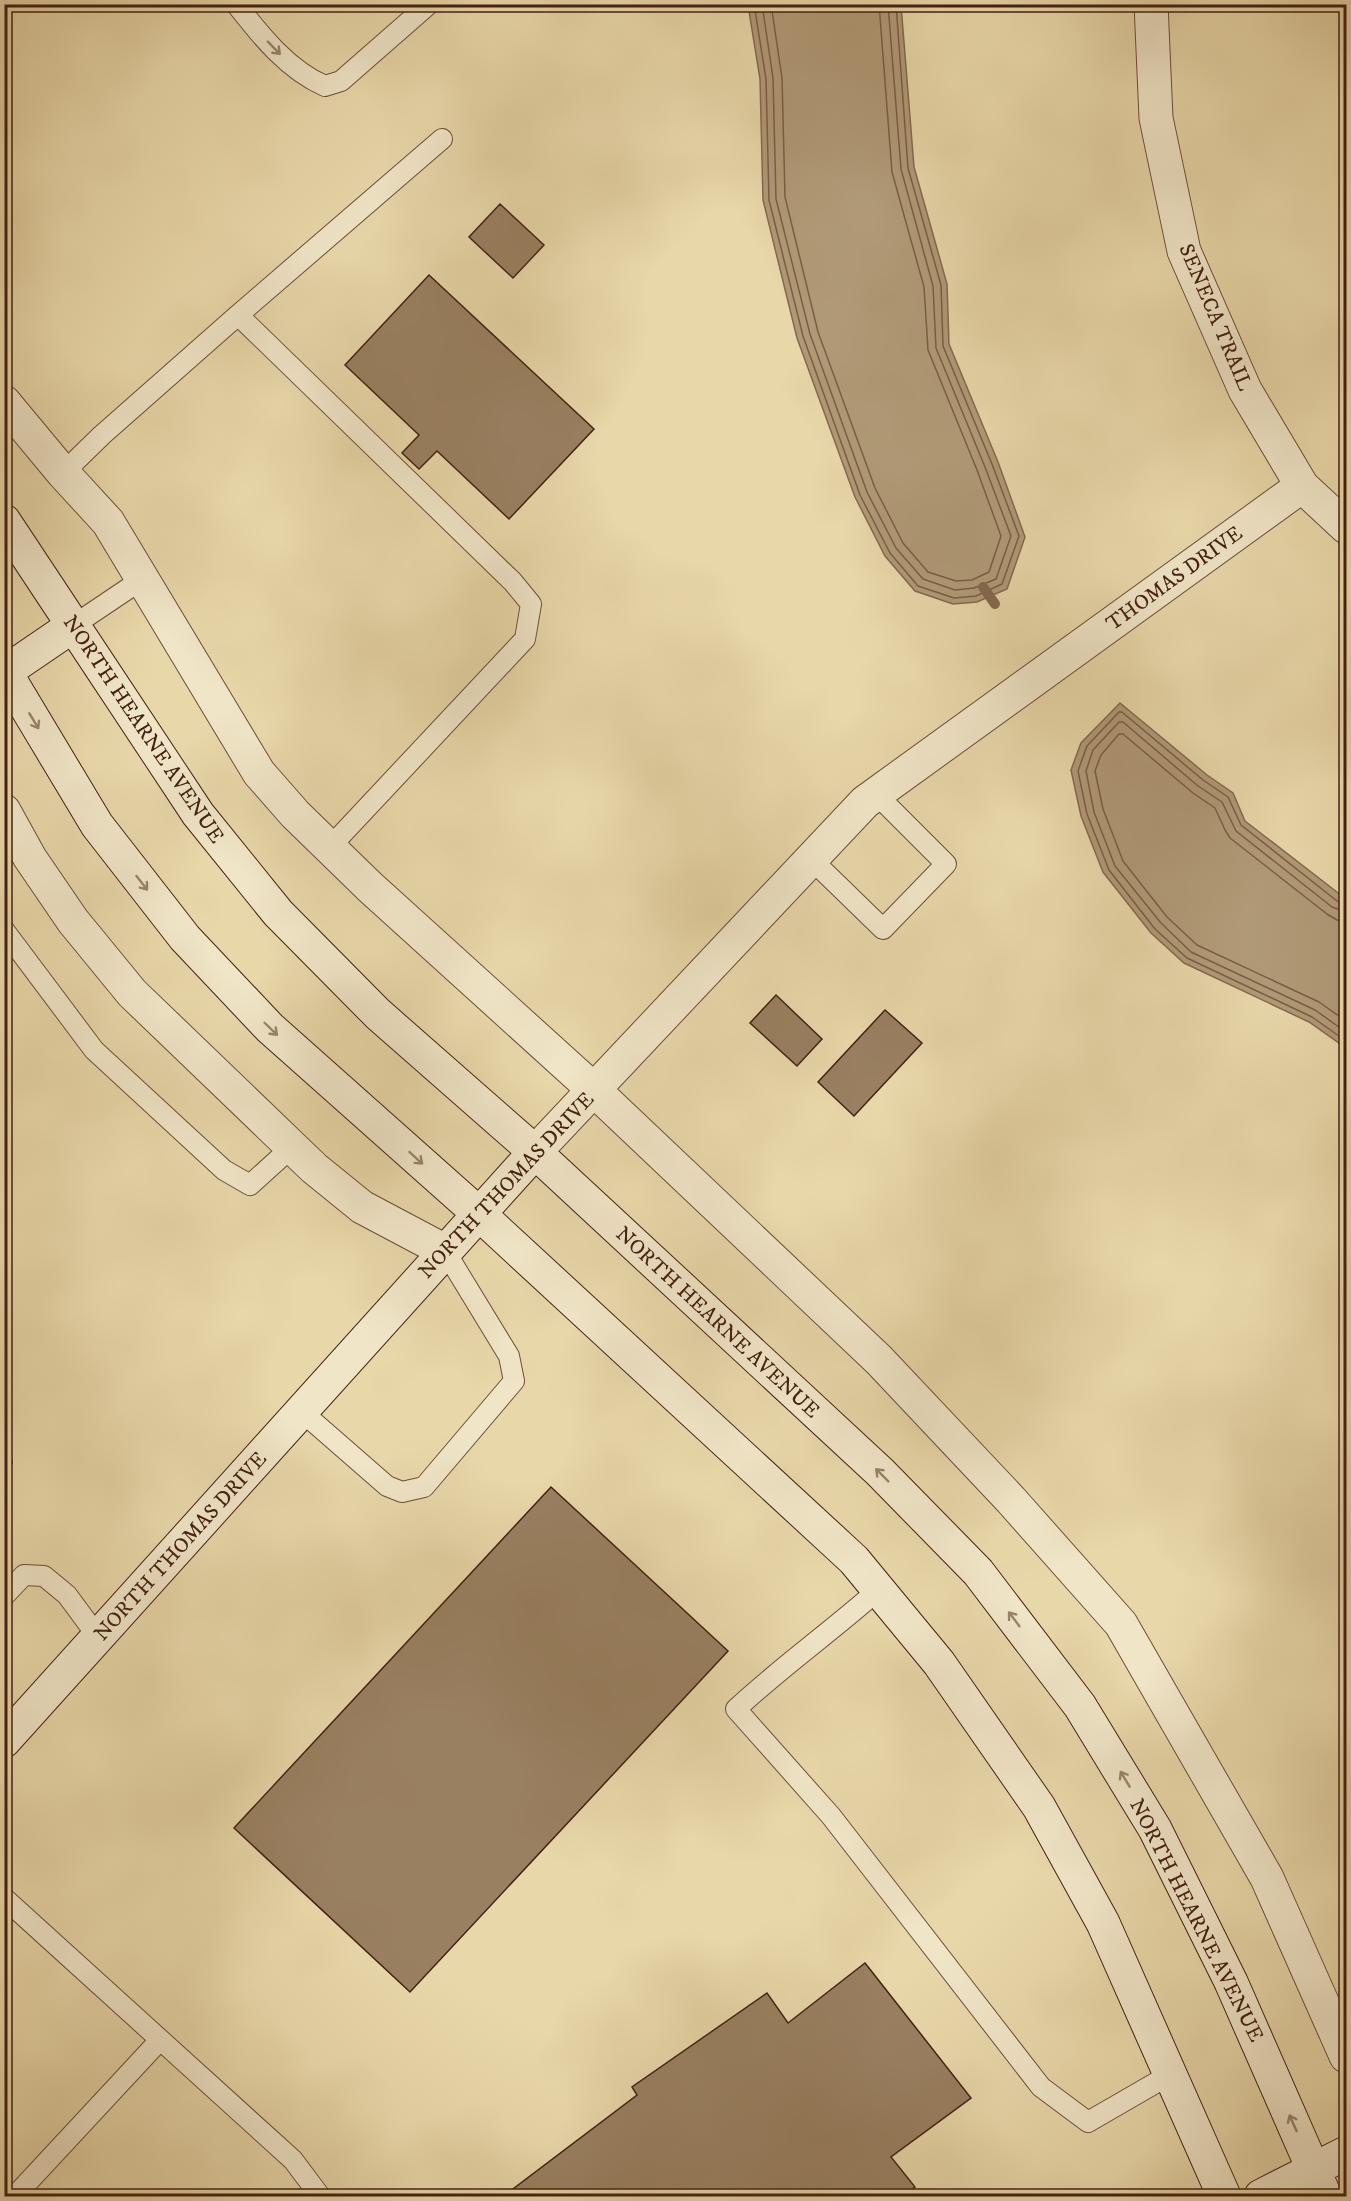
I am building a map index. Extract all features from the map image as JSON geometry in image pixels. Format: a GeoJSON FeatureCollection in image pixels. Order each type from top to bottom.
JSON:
{"type":"FeatureCollection","features":[{"type":"Feature","properties":{"kind":"street","name":"SENECA TRAIL"},"geometry":{"type":"LineString","coordinates":[[1151,4],[1156,118],[1184,251],[1245,390],[1302,486],[1347,527]]}},
{"type":"Feature","properties":{"kind":"street"},"geometry":{"type":"LineString","coordinates":[[4,402],[63,473],[108,522],[259,773],[295,814],[370,887],[594,1090],[879,1360],[1011,1500],[1121,1624],[1267,1878],[1347,2056]]}},
{"type":"Feature","properties":{"kind":"street","name":"THOMAS DRIVE"},"geometry":{"type":"LineString","coordinates":[[1046,671],[1302,486]]}},
{"type":"Feature","properties":{"kind":"street","name":"NORTH HEARNE AVENUE"},"geometry":{"type":"LineString","coordinates":[[4,521],[198,814],[278,913],[378,1014],[535,1152],[880,1472],[978,1572],[1080,1706],[1155,1829],[1232,1982],[1319,2183]]}},
{"type":"Feature","properties":{"kind":"street"},"geometry":{"type":"LineString","coordinates":[[74,625],[5,672],[97,825],[184,938],[270,1028],[478,1213],[854,1560],[939,1663],[1039,1807],[1103,1923],[1224,2196]]}},
{"type":"Feature","properties":{"kind":"street","name":"NORTH THOMAS DRIVE"},"geometry":{"type":"LineString","coordinates":[[4,1741],[478,1213],[865,802],[1046,671]]}},
{"type":"Feature","properties":{"kind":"street"},"geometry":{"type":"LineString","coordinates":[[4,811],[30,858],[73,921],[132,993],[314,1168],[362,1207],[445,1251]]}},
{"type":"Feature","properties":{"kind":"street"},"geometry":{"type":"LineString","coordinates":[[1261,2196],[1319,2183],[1347,2153]]}},
{"type":"Feature","properties":{"kind":"lane"},"geometry":{"type":"LineString","coordinates":[[236,4],[290,65],[310,80],[325,86],[341,81],[406,12],[429,4]]}},
{"type":"Feature","properties":{"kind":"lane"},"geometry":{"type":"LineString","coordinates":[[63,473],[102,435],[238,315],[442,139]]}},
{"type":"Feature","properties":{"kind":"lane"},"geometry":{"type":"LineString","coordinates":[[238,315],[513,582],[531,604],[525,639],[330,847]]}},
{"type":"Feature","properties":{"kind":"lane"},"geometry":{"type":"LineString","coordinates":[[74,625],[141,580]]}},
{"type":"Feature","properties":{"kind":"lane"},"geometry":{"type":"LineString","coordinates":[[811,860],[883,928],[891,921],[946,864],[876,794]]}},
{"type":"Feature","properties":{"kind":"lane"},"geometry":{"type":"LineString","coordinates":[[4,930],[94,1050],[224,1170],[250,1185],[292,1147]]}},
{"type":"Feature","properties":{"kind":"lane"},"geometry":{"type":"LineString","coordinates":[[301,1411],[387,1486],[402,1492],[424,1488],[514,1381],[509,1356],[445,1251]]}},
{"type":"Feature","properties":{"kind":"lane"},"geometry":{"type":"LineString","coordinates":[[4,1596],[24,1575],[44,1576],[66,1595],[98,1637]]}},
{"type":"Feature","properties":{"kind":"lane"},"geometry":{"type":"LineString","coordinates":[[878,1590],[835,1628],[763,1684],[736,1709],[831,1816],[1041,2087],[1088,2122],[1171,2074]]}},
{"type":"Feature","properties":{"kind":"lane"},"geometry":{"type":"LineString","coordinates":[[4,1898],[293,2160],[320,2196]]}},
{"type":"Feature","properties":{"kind":"lane"},"geometry":{"type":"LineString","coordinates":[[15,2196],[160,2040]]}},
{"type":"Feature","properties":{"kind":"water"},"geometry":{"type":"Polygon","coordinates":[[[748,5],[901,5],[914,167],[947,284],[949,344],[998,462],[1025,537],[1007,589],[977,602],[953,604],[915,591],[885,556],[855,497],[797,338],[763,200],[760,79],[748,5]]]}},
{"type":"Feature","properties":{"kind":"water"},"geometry":{"type":"Polygon","coordinates":[[[1120,703],[1207,775],[1233,793],[1245,821],[1346,899],[1346,1048],[1309,1022],[1184,963],[1151,933],[1103,872],[1081,816],[1071,770],[1081,743],[1120,703]]]}},
{"type":"Feature","properties":{"kind":"building"},"geometry":{"type":"Polygon","coordinates":[[[500,204],[544,245],[513,278],[469,237],[500,204]]]}},
{"type":"Feature","properties":{"kind":"building"},"geometry":{"type":"Polygon","coordinates":[[[429,275],[594,429],[509,519],[437,451],[419,469],[402,453],[419,435],[345,365],[429,275]]]}},
{"type":"Feature","properties":{"kind":"building"},"geometry":{"type":"Polygon","coordinates":[[[776,995],[822,1039],[797,1066],[750,1023],[776,995]]]}},
{"type":"Feature","properties":{"kind":"building"},"geometry":{"type":"Polygon","coordinates":[[[885,1010],[922,1043],[854,1116],[818,1082],[885,1010]]]}},
{"type":"Feature","properties":{"kind":"building"},"geometry":{"type":"Polygon","coordinates":[[[4,1400],[12,1463],[4,1464],[4,1400]]]}},
{"type":"Feature","properties":{"kind":"building"},"geometry":{"type":"Polygon","coordinates":[[[551,1487],[728,1651],[410,1992],[234,1828],[551,1487]]]}},
{"type":"Feature","properties":{"kind":"building"},"geometry":{"type":"Polygon","coordinates":[[[865,1963],[971,2098],[891,2157],[915,2187],[902,2196],[513,2196],[509,2192],[637,2095],[632,2087],[767,1993],[788,2023],[865,1963]]]}},
{"type":"Feature","properties":{"kind":"waterway"},"geometry":{"type":"LineString","coordinates":[[983,587],[995,604]]}}]}
